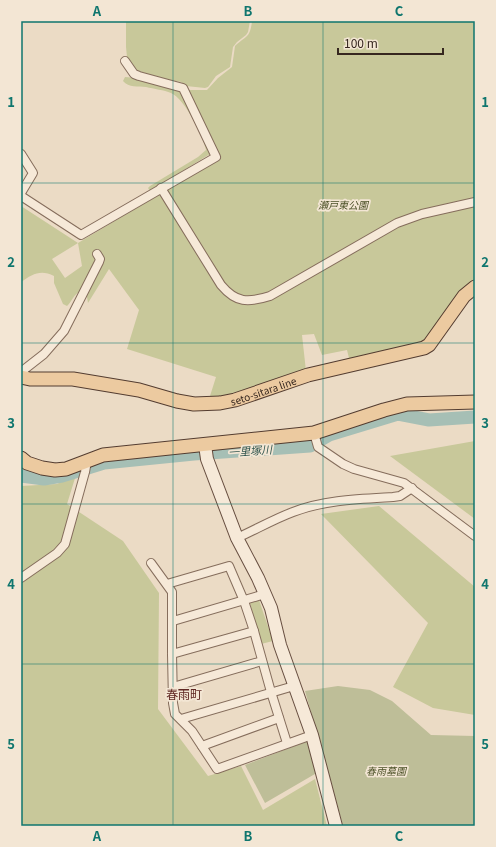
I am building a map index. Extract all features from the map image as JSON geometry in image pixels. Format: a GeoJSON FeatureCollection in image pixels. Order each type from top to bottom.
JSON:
{"type":"FeatureCollection","features":[{"type":"Feature","properties":{"kind":"main road","name":"seto-sitara line"},"geometry":{"type":"LineString","coordinates":[[21,377],[30,379],[73,379],[139,390],[177,401],[194,404],[220,403],[234,400],[308,375],[424,348],[429,345],[464,296],[475,287]]}},
{"type":"Feature","properties":{"kind":"main road"},"geometry":{"type":"LineString","coordinates":[[21,458],[27,463],[42,468],[55,470],[66,469],[86,465],[110,454],[314,434],[384,410],[407,404],[475,402]]}},
{"type":"Feature","properties":{"kind":"street"},"geometry":{"type":"LineString","coordinates":[[21,154],[33,172],[21,195],[81,235],[216,156],[184,88],[134,74],[125,61]]}},
{"type":"Feature","properties":{"kind":"street"},"geometry":{"type":"LineString","coordinates":[[161,188],[221,285],[228,293],[236,298],[246,301],[257,300],[270,296],[397,223],[422,214],[475,202]]}},
{"type":"Feature","properties":{"kind":"street"},"geometry":{"type":"LineString","coordinates":[[21,372],[44,354],[64,330],[100,260],[98,254]]}},
{"type":"Feature","properties":{"kind":"street"},"geometry":{"type":"LineString","coordinates":[[314,434],[318,447],[343,464],[369,474],[404,483],[475,536]]}},
{"type":"Feature","properties":{"kind":"street"},"geometry":{"type":"LineString","coordinates":[[205,445],[207,459],[237,538],[271,608],[280,645],[312,735],[336,826]]}},
{"type":"Feature","properties":{"kind":"street"},"geometry":{"type":"LineString","coordinates":[[21,578],[57,553],[65,544],[86,465]]}},
{"type":"Feature","properties":{"kind":"street"},"geometry":{"type":"LineString","coordinates":[[237,538],[292,512],[309,507],[336,501],[400,496],[412,488]]}},
{"type":"Feature","properties":{"kind":"street"},"geometry":{"type":"LineString","coordinates":[[151,562],[172,592],[172,654],[175,714],[192,731],[216,769],[312,735]]}},
{"type":"Feature","properties":{"kind":"street"},"geometry":{"type":"LineString","coordinates":[[167,584],[229,566],[244,601],[254,631],[270,692],[287,743]]}},
{"type":"Feature","properties":{"kind":"street"},"geometry":{"type":"LineString","coordinates":[[172,621],[265,594]]}},
{"type":"Feature","properties":{"kind":"street"},"geometry":{"type":"LineString","coordinates":[[172,654],[254,631]]}},
{"type":"Feature","properties":{"kind":"street"},"geometry":{"type":"LineString","coordinates":[[173,687],[262,661]]}},
{"type":"Feature","properties":{"kind":"street"},"geometry":{"type":"LineString","coordinates":[[181,719],[294,686]]}},
{"type":"Feature","properties":{"kind":"street"},"geometry":{"type":"LineString","coordinates":[[202,746],[279,718]]}},
{"type":"Feature","properties":{"kind":"green space"},"geometry":{"type":"Polygon","coordinates":[[[126,21],[250,21],[248,32],[233,47],[230,67],[216,76],[208,87],[205,88],[186,86],[181,82],[159,78],[136,70],[127,57],[126,21]]]}},
{"type":"Feature","properties":{"kind":"green space","name":"瀬戸東公園"},"geometry":{"type":"Polygon","coordinates":[[[252,21],[475,21],[475,283],[425,343],[350,362],[347,350],[322,355],[314,334],[302,335],[306,371],[221,397],[210,396],[216,377],[127,349],[139,310],[109,269],[88,303],[85,285],[67,306],[63,304],[54,283],[54,276],[45,273],[37,273],[21,282],[21,206],[78,243],[220,158],[187,90],[207,90],[218,78],[232,67],[235,46],[247,36],[250,31],[252,21]],[[78,243],[52,259],[65,278],[82,266],[78,243]]]}},
{"type":"Feature","properties":{"kind":"green space"},"geometry":{"type":"Polygon","coordinates":[[[125,77],[138,78],[180,88],[210,154],[150,191],[148,188],[150,186],[198,157],[206,150],[193,118],[182,102],[171,93],[165,91],[128,85],[123,81],[125,77]]]}},
{"type":"Feature","properties":{"kind":"green space"},"geometry":{"type":"Polygon","coordinates":[[[475,441],[475,519],[390,456],[475,441]]]}},
{"type":"Feature","properties":{"kind":"green space"},"geometry":{"type":"Polygon","coordinates":[[[76,475],[67,504],[123,541],[159,593],[158,709],[208,776],[241,766],[263,810],[315,779],[327,826],[21,826],[21,486],[57,484],[76,475]]]}},
{"type":"Feature","properties":{"kind":"green space"},"geometry":{"type":"Polygon","coordinates":[[[379,506],[475,587],[475,715],[433,708],[393,687],[428,623],[321,514],[379,506]]]}},
{"type":"Feature","properties":{"kind":"green space"},"geometry":{"type":"Polygon","coordinates":[[[259,600],[273,641],[261,644],[250,603],[259,600]]]}},
{"type":"Feature","properties":{"kind":"green space","name":"春雨墓園"},"geometry":{"type":"Polygon","coordinates":[[[338,686],[370,690],[392,701],[431,735],[475,736],[475,826],[343,826],[327,767],[265,803],[245,765],[318,737],[305,691],[338,686]]]}},
{"type":"Feature","properties":{"kind":"waterway","name":"一里塚川"},"geometry":{"type":"LineString","coordinates":[[21,476],[44,479],[62,476],[104,463],[194,454],[310,446],[329,435],[398,414],[429,420],[475,417]]}},
{"type":"Feature","properties":{"kind":"district","name":"春雨町"},"geometry":{"type":"Point","coordinates":[184,693]}}]}
